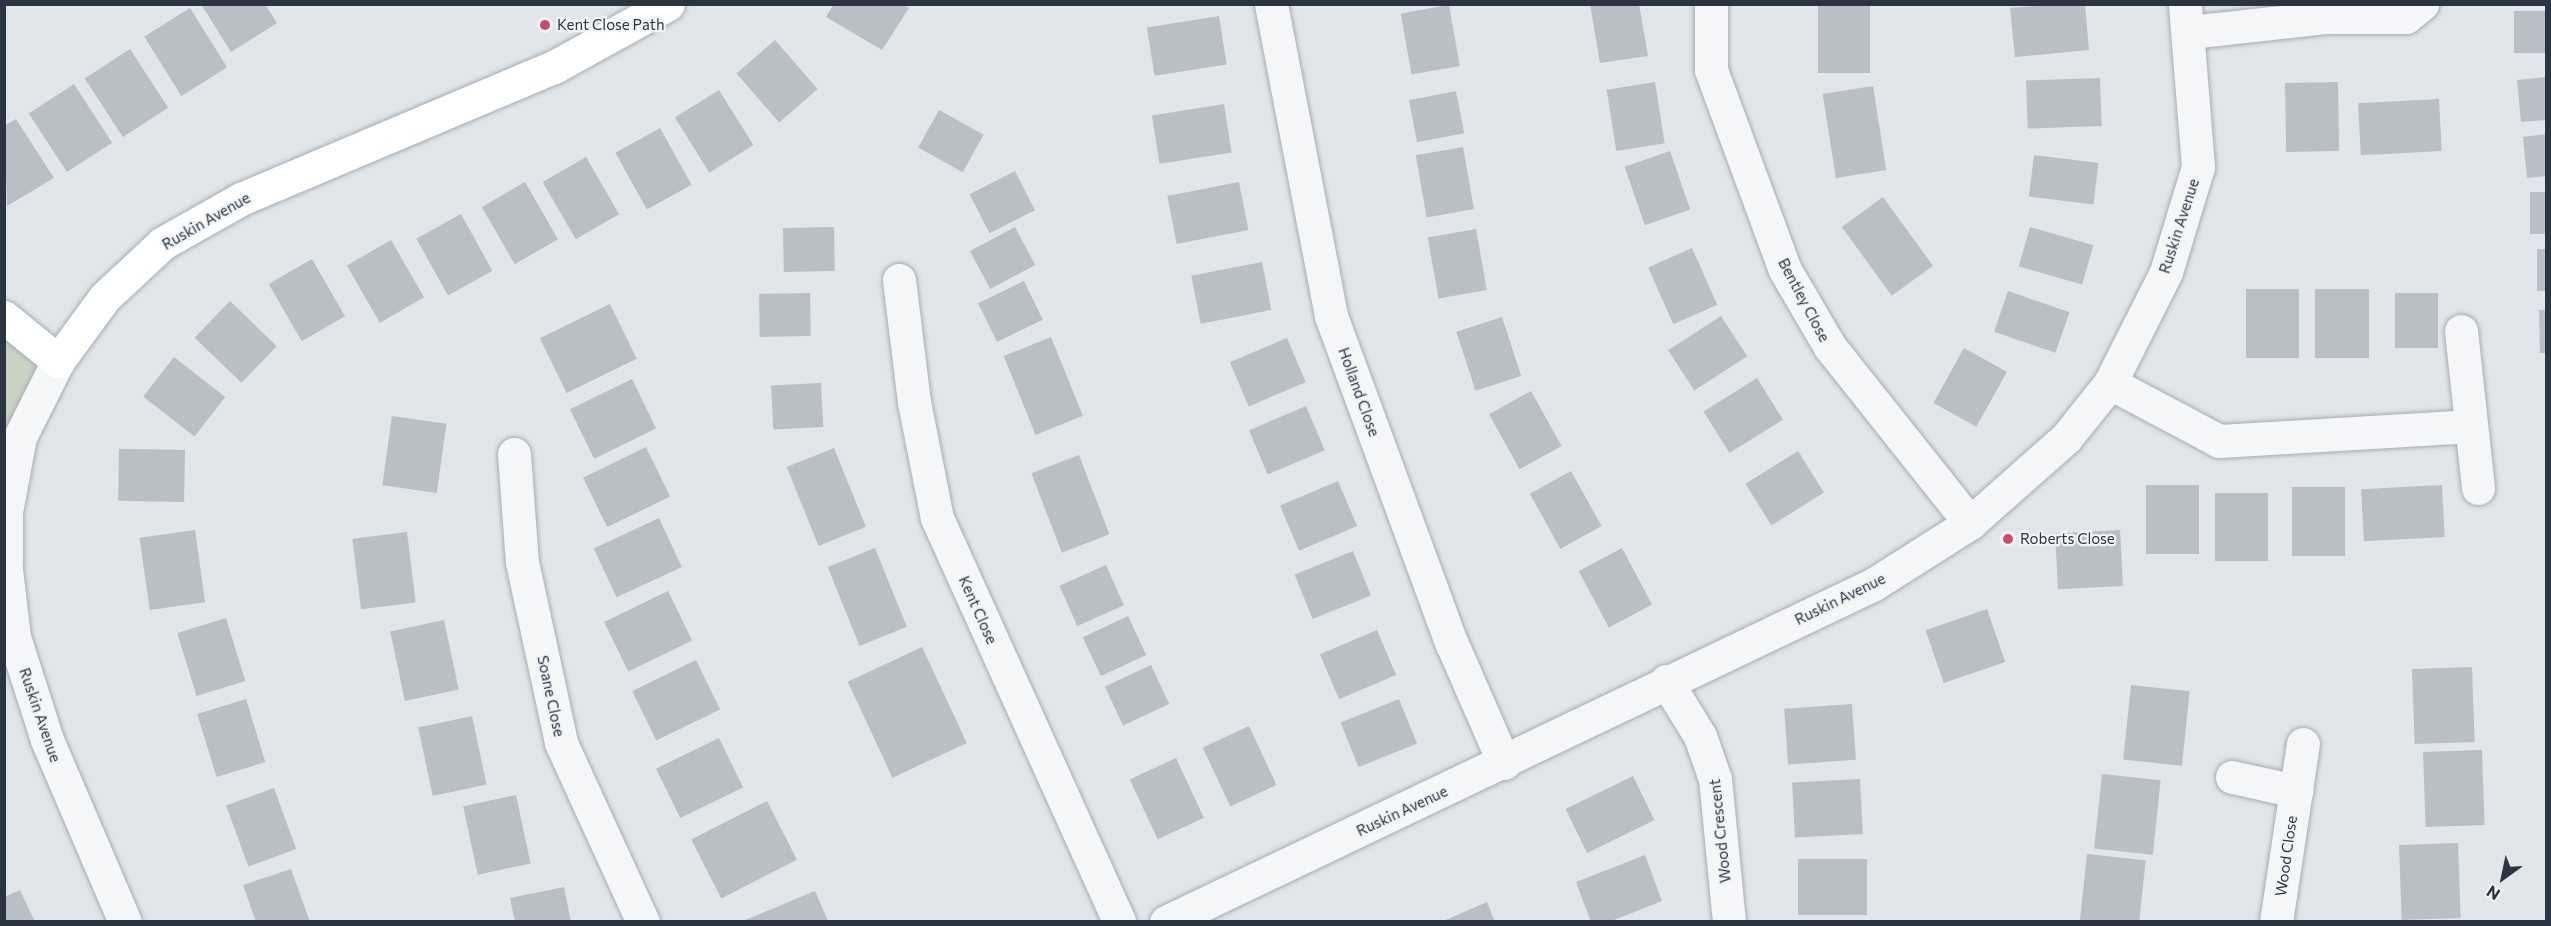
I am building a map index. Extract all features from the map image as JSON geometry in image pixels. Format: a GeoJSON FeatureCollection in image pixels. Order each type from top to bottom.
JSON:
{"type":"FeatureCollection","features":[{"type":"Feature","properties":{"kind":"street","name":"Ruskin Avenue"},"geometry":{"type":"LineString","coordinates":[[125,921],[46,740],[14,637],[6,569],[6,512],[20,437],[58,360],[105,297],[163,243],[241,199],[554,67],[669,4]]}},
{"type":"Feature","properties":{"kind":"street","name":"Holland Close"},"geometry":{"type":"LineString","coordinates":[[1271,4],[1331,316],[1452,644],[1504,763]]}},
{"type":"Feature","properties":{"kind":"street","name":"Bentley Close"},"geometry":{"type":"LineString","coordinates":[[1711,4],[1711,70],[1785,270],[1830,347],[1970,523]]}},
{"type":"Feature","properties":{"kind":"street"},"geometry":{"type":"LineString","coordinates":[[2187,18],[2406,17],[2422,4]]}},
{"type":"Feature","properties":{"kind":"street","name":"Ruskin Avenue"},"geometry":{"type":"LineString","coordinates":[[1166,921],[1504,763],[1666,681],[1875,584],[1970,523],[2066,438],[2110,383],[2166,272],[2198,167],[2187,18]]}},
{"type":"Feature","properties":{"kind":"street","name":"Kent Close"},"geometry":{"type":"LineString","coordinates":[[899,280],[914,402],[936,518],[1119,921]]}},
{"type":"Feature","properties":{"kind":"street"},"geometry":{"type":"LineString","coordinates":[[4,317],[58,360]]}},
{"type":"Feature","properties":{"kind":"street"},"geometry":{"type":"LineString","coordinates":[[2461,331],[2469,426],[2478,488]]}},
{"type":"Feature","properties":{"kind":"street"},"geometry":{"type":"LineString","coordinates":[[2110,383],[2219,441],[2469,426]]}},
{"type":"Feature","properties":{"kind":"street","name":"Soane Close"},"geometry":{"type":"LineString","coordinates":[[514,454],[522,562],[561,743],[643,921]]}},
{"type":"Feature","properties":{"kind":"street","name":"Wood Crescent"},"geometry":{"type":"LineString","coordinates":[[1666,681],[1700,736],[1715,778],[1729,921]]}},
{"type":"Feature","properties":{"kind":"street","name":"Wood Close"},"geometry":{"type":"LineString","coordinates":[[2276,921],[2303,744]]}},
{"type":"Feature","properties":{"kind":"street"},"geometry":{"type":"LineString","coordinates":[[2232,777],[2296,790]]}},
{"type":"Feature","properties":{"kind":"green space"},"geometry":{"type":"Polygon","coordinates":[[[4,317],[58,361],[4,512],[4,317]]]}},
{"type":"Feature","properties":{"kind":"building"},"geometry":{"type":"Polygon","coordinates":[[[201,4],[265,4],[277,23],[231,52],[201,4]]]}},
{"type":"Feature","properties":{"kind":"building"},"geometry":{"type":"Polygon","coordinates":[[[834,4],[903,4],[909,8],[882,50],[826,17],[834,4]]]}},
{"type":"Feature","properties":{"kind":"building"},"geometry":{"type":"Polygon","coordinates":[[[1590,4],[1639,4],[1648,56],[1600,63],[1590,4]]]}},
{"type":"Feature","properties":{"kind":"building"},"geometry":{"type":"Polygon","coordinates":[[[1818,4],[1870,4],[1870,73],[1818,73],[1818,4]]]}},
{"type":"Feature","properties":{"kind":"building"},"geometry":{"type":"Polygon","coordinates":[[[2085,4],[2089,50],[2015,57],[2010,8],[2085,4]]]}},
{"type":"Feature","properties":{"kind":"building"},"geometry":{"type":"Polygon","coordinates":[[[1449,5],[1460,66],[1412,75],[1401,14],[1449,5]]]}},
{"type":"Feature","properties":{"kind":"building"},"geometry":{"type":"Polygon","coordinates":[[[190,8],[227,67],[181,96],[144,37],[190,8]]]}},
{"type":"Feature","properties":{"kind":"building"},"geometry":{"type":"Polygon","coordinates":[[[2514,11],[2546,11],[2546,53],[2514,53],[2514,11]]]}},
{"type":"Feature","properties":{"kind":"building"},"geometry":{"type":"Polygon","coordinates":[[[1219,16],[1227,64],[1155,76],[1147,27],[1219,16]]]}},
{"type":"Feature","properties":{"kind":"building"},"geometry":{"type":"Polygon","coordinates":[[[775,40],[818,89],[779,123],[737,73],[775,40]]]}},
{"type":"Feature","properties":{"kind":"building"},"geometry":{"type":"Polygon","coordinates":[[[130,49],[168,108],[123,137],[85,78],[130,49]]]}},
{"type":"Feature","properties":{"kind":"building"},"geometry":{"type":"Polygon","coordinates":[[[2546,77],[2546,120],[2521,122],[2517,80],[2546,77]]]}},
{"type":"Feature","properties":{"kind":"building"},"geometry":{"type":"Polygon","coordinates":[[[2100,78],[2102,126],[2028,129],[2026,81],[2100,78]]]}},
{"type":"Feature","properties":{"kind":"building"},"geometry":{"type":"Polygon","coordinates":[[[1655,82],[1665,143],[1616,151],[1607,90],[1655,82]]]}},
{"type":"Feature","properties":{"kind":"building"},"geometry":{"type":"Polygon","coordinates":[[[2338,82],[2339,151],[2286,152],[2285,83],[2338,82]]]}},
{"type":"Feature","properties":{"kind":"building"},"geometry":{"type":"Polygon","coordinates":[[[74,84],[112,143],[67,172],[29,113],[74,84]]]}},
{"type":"Feature","properties":{"kind":"building"},"geometry":{"type":"Polygon","coordinates":[[[1873,86],[1886,170],[1836,178],[1823,94],[1873,86]]]}},
{"type":"Feature","properties":{"kind":"building"},"geometry":{"type":"Polygon","coordinates":[[[719,90],[753,145],[709,173],[675,118],[719,90]]]}},
{"type":"Feature","properties":{"kind":"building"},"geometry":{"type":"Polygon","coordinates":[[[1456,91],[1464,133],[1417,142],[1409,100],[1456,91]]]}},
{"type":"Feature","properties":{"kind":"building"},"geometry":{"type":"Polygon","coordinates":[[[2439,99],[2442,151],[2361,155],[2358,103],[2439,99]]]}},
{"type":"Feature","properties":{"kind":"building"},"geometry":{"type":"Polygon","coordinates":[[[1224,104],[1232,152],[1160,164],[1152,115],[1224,104]]]}},
{"type":"Feature","properties":{"kind":"building"},"geometry":{"type":"Polygon","coordinates":[[[939,110],[984,135],[963,172],[918,148],[939,110]]]}},
{"type":"Feature","properties":{"kind":"building"},"geometry":{"type":"Polygon","coordinates":[[[16,119],[54,178],[7,206],[4,126],[16,119]]]}},
{"type":"Feature","properties":{"kind":"building"},"geometry":{"type":"Polygon","coordinates":[[[660,128],[692,185],[647,210],[615,153],[660,128]]]}},
{"type":"Feature","properties":{"kind":"building"},"geometry":{"type":"Polygon","coordinates":[[[2546,134],[2546,176],[2527,178],[2523,137],[2546,134]]]}},
{"type":"Feature","properties":{"kind":"building"},"geometry":{"type":"Polygon","coordinates":[[[1463,147],[1474,209],[1427,217],[1416,155],[1463,147]]]}},
{"type":"Feature","properties":{"kind":"building"},"geometry":{"type":"Polygon","coordinates":[[[1670,151],[1690,210],[1645,225],[1625,167],[1670,151]]]}},
{"type":"Feature","properties":{"kind":"building"},"geometry":{"type":"Polygon","coordinates":[[[2034,155],[2099,163],[2093,205],[2029,197],[2034,155]]]}},
{"type":"Feature","properties":{"kind":"building"},"geometry":{"type":"Polygon","coordinates":[[[586,157],[619,214],[576,239],[543,182],[586,157]]]}},
{"type":"Feature","properties":{"kind":"building"},"geometry":{"type":"Polygon","coordinates":[[[1015,171],[1035,210],[990,233],[970,194],[1015,171]]]}},
{"type":"Feature","properties":{"kind":"building"},"geometry":{"type":"Polygon","coordinates":[[[525,182],[558,239],[515,264],[482,207],[525,182]]]}},
{"type":"Feature","properties":{"kind":"building"},"geometry":{"type":"Polygon","coordinates":[[[1239,182],[1248,230],[1177,244],[1167,196],[1239,182]]]}},
{"type":"Feature","properties":{"kind":"building"},"geometry":{"type":"Polygon","coordinates":[[[2530,192],[2546,192],[2546,234],[2530,234],[2530,192]]]}},
{"type":"Feature","properties":{"kind":"building"},"geometry":{"type":"Polygon","coordinates":[[[1883,197],[1933,266],[1892,296],[1842,227],[1883,197]]]}},
{"type":"Feature","properties":{"kind":"building"},"geometry":{"type":"Polygon","coordinates":[[[461,214],[493,271],[448,296],[416,239],[461,214]]]}},
{"type":"Feature","properties":{"kind":"building"},"geometry":{"type":"Polygon","coordinates":[[[834,227],[835,271],[784,272],[783,228],[834,227]]]}},
{"type":"Feature","properties":{"kind":"building"},"geometry":{"type":"Polygon","coordinates":[[[1015,227],[1035,265],[990,289],[970,251],[1015,227]]]}},
{"type":"Feature","properties":{"kind":"building"},"geometry":{"type":"Polygon","coordinates":[[[2030,227],[2093,245],[2082,285],[2019,266],[2030,227]]]}},
{"type":"Feature","properties":{"kind":"building"},"geometry":{"type":"Polygon","coordinates":[[[1476,229],[1487,290],[1439,299],[1428,238],[1476,229]]]}},
{"type":"Feature","properties":{"kind":"building"},"geometry":{"type":"Polygon","coordinates":[[[391,240],[424,297],[380,323],[347,266],[391,240]]]}},
{"type":"Feature","properties":{"kind":"building"},"geometry":{"type":"Polygon","coordinates":[[[1692,248],[1717,305],[1673,324],[1648,268],[1692,248]]]}},
{"type":"Feature","properties":{"kind":"building"},"geometry":{"type":"Polygon","coordinates":[[[2537,249],[2546,249],[2546,291],[2537,291],[2537,249]]]}},
{"type":"Feature","properties":{"kind":"building"},"geometry":{"type":"Polygon","coordinates":[[[312,259],[345,316],[302,341],[269,284],[312,259]]]}},
{"type":"Feature","properties":{"kind":"building"},"geometry":{"type":"Polygon","coordinates":[[[1262,262],[1271,310],[1201,324],[1191,276],[1262,262]]]}},
{"type":"Feature","properties":{"kind":"building"},"geometry":{"type":"Polygon","coordinates":[[[1024,281],[1043,320],[997,342],[978,303],[1024,281]]]}},
{"type":"Feature","properties":{"kind":"building"},"geometry":{"type":"Polygon","coordinates":[[[2246,289],[2299,289],[2299,358],[2246,358],[2246,289]]]}},
{"type":"Feature","properties":{"kind":"building"},"geometry":{"type":"Polygon","coordinates":[[[2315,289],[2369,289],[2369,358],[2315,358],[2315,289]]]}},
{"type":"Feature","properties":{"kind":"building"},"geometry":{"type":"Polygon","coordinates":[[[2008,291],[2069,312],[2055,353],[1994,332],[2008,291]]]}},
{"type":"Feature","properties":{"kind":"building"},"geometry":{"type":"Polygon","coordinates":[[[810,293],[811,336],[760,337],[759,294],[810,293]]]}},
{"type":"Feature","properties":{"kind":"building"},"geometry":{"type":"Polygon","coordinates":[[[2395,293],[2438,293],[2438,348],[2395,348],[2395,293]]]}},
{"type":"Feature","properties":{"kind":"building"},"geometry":{"type":"Polygon","coordinates":[[[230,301],[277,346],[241,383],[195,338],[230,301]]]}},
{"type":"Feature","properties":{"kind":"building"},"geometry":{"type":"Polygon","coordinates":[[[610,304],[637,359],[567,393],[540,338],[610,304]]]}},
{"type":"Feature","properties":{"kind":"building"},"geometry":{"type":"Polygon","coordinates":[[[2539,310],[2546,310],[2546,353],[2540,353],[2539,310]]]}},
{"type":"Feature","properties":{"kind":"building"},"geometry":{"type":"Polygon","coordinates":[[[1721,316],[1747,356],[1694,391],[1668,350],[1721,316]]]}},
{"type":"Feature","properties":{"kind":"building"},"geometry":{"type":"Polygon","coordinates":[[[1502,317],[1521,376],[1476,391],[1456,332],[1502,317]]]}},
{"type":"Feature","properties":{"kind":"building"},"geometry":{"type":"Polygon","coordinates":[[[1051,337],[1083,416],[1036,435],[1004,356],[1051,337]]]}},
{"type":"Feature","properties":{"kind":"building"},"geometry":{"type":"Polygon","coordinates":[[[1287,338],[1306,382],[1249,406],[1230,362],[1287,338]]]}},
{"type":"Feature","properties":{"kind":"building"},"geometry":{"type":"Polygon","coordinates":[[[1964,348],[2007,372],[1976,427],[1933,403],[1964,348]]]}},
{"type":"Feature","properties":{"kind":"building"},"geometry":{"type":"Polygon","coordinates":[[[174,357],[225,397],[194,436],[143,396],[174,357]]]}},
{"type":"Feature","properties":{"kind":"building"},"geometry":{"type":"Polygon","coordinates":[[[1757,378],[1783,420],[1730,453],[1704,411],[1757,378]]]}},
{"type":"Feature","properties":{"kind":"building"},"geometry":{"type":"Polygon","coordinates":[[[632,379],[656,428],[594,459],[570,409],[632,379]]]}},
{"type":"Feature","properties":{"kind":"building"},"geometry":{"type":"Polygon","coordinates":[[[821,383],[823,427],[773,430],[771,386],[821,383]]]}},
{"type":"Feature","properties":{"kind":"building"},"geometry":{"type":"Polygon","coordinates":[[[1531,391],[1562,446],[1520,469],[1489,414],[1531,391]]]}},
{"type":"Feature","properties":{"kind":"building"},"geometry":{"type":"Polygon","coordinates":[[[1306,406],[1325,450],[1268,474],[1249,430],[1306,406]]]}},
{"type":"Feature","properties":{"kind":"building"},"geometry":{"type":"Polygon","coordinates":[[[392,416],[446,424],[437,493],[382,485],[392,416]]]}},
{"type":"Feature","properties":{"kind":"building"},"geometry":{"type":"Polygon","coordinates":[[[646,447],[670,496],[607,527],[583,478],[646,447]]]}},
{"type":"Feature","properties":{"kind":"building"},"geometry":{"type":"Polygon","coordinates":[[[834,448],[866,527],[819,546],[787,467],[834,448]]]}},
{"type":"Feature","properties":{"kind":"building"},"geometry":{"type":"Polygon","coordinates":[[[119,449],[185,450],[184,502],[118,501],[119,449]]]}},
{"type":"Feature","properties":{"kind":"building"},"geometry":{"type":"Polygon","coordinates":[[[1798,451],[1824,493],[1771,525],[1745,484],[1798,451]]]}},
{"type":"Feature","properties":{"kind":"building"},"geometry":{"type":"Polygon","coordinates":[[[1079,455],[1109,534],[1062,553],[1031,473],[1079,455]]]}},
{"type":"Feature","properties":{"kind":"building"},"geometry":{"type":"Polygon","coordinates":[[[1571,471],[1602,526],[1560,549],[1530,494],[1571,471]]]}},
{"type":"Feature","properties":{"kind":"building"},"geometry":{"type":"Polygon","coordinates":[[[1338,481],[1357,526],[1299,551],[1280,506],[1338,481]]]}},
{"type":"Feature","properties":{"kind":"building"},"geometry":{"type":"Polygon","coordinates":[[[2146,485],[2199,485],[2199,554],[2146,554],[2146,485]]]}},
{"type":"Feature","properties":{"kind":"building"},"geometry":{"type":"Polygon","coordinates":[[[2442,485],[2445,537],[2364,541],[2361,489],[2442,485]]]}},
{"type":"Feature","properties":{"kind":"building"},"geometry":{"type":"Polygon","coordinates":[[[2292,487],[2345,487],[2345,556],[2292,556],[2292,487]]]}},
{"type":"Feature","properties":{"kind":"building"},"geometry":{"type":"Polygon","coordinates":[[[2215,493],[2268,493],[2268,561],[2215,561],[2215,493]]]}},
{"type":"Feature","properties":{"kind":"building"},"geometry":{"type":"Polygon","coordinates":[[[659,518],[682,567],[617,597],[594,548],[659,518]]]}},
{"type":"Feature","properties":{"kind":"building"},"geometry":{"type":"Polygon","coordinates":[[[195,530],[205,602],[150,610],[140,538],[195,530]]]}},
{"type":"Feature","properties":{"kind":"building"},"geometry":{"type":"Polygon","coordinates":[[[2120,530],[2123,586],[2058,589],[2055,533],[2120,530]]]}},
{"type":"Feature","properties":{"kind":"building"},"geometry":{"type":"Polygon","coordinates":[[[407,532],[416,602],[361,609],[352,539],[407,532]]]}},
{"type":"Feature","properties":{"kind":"building"},"geometry":{"type":"Polygon","coordinates":[[[875,548],[907,627],[860,646],[828,567],[875,548]]]}},
{"type":"Feature","properties":{"kind":"building"},"geometry":{"type":"Polygon","coordinates":[[[1622,548],[1652,605],[1609,628],[1579,571],[1622,548]]]}},
{"type":"Feature","properties":{"kind":"building"},"geometry":{"type":"Polygon","coordinates":[[[1353,551],[1371,596],[1313,619],[1295,575],[1353,551]]]}},
{"type":"Feature","properties":{"kind":"building"},"geometry":{"type":"Polygon","coordinates":[[[1106,565],[1124,605],[1077,626],[1059,586],[1106,565]]]}},
{"type":"Feature","properties":{"kind":"building"},"geometry":{"type":"Polygon","coordinates":[[[668,591],[692,640],[628,672],[604,622],[668,591]]]}},
{"type":"Feature","properties":{"kind":"building"},"geometry":{"type":"Polygon","coordinates":[[[1987,609],[2005,662],[1944,683],[1926,630],[1987,609]]]}},
{"type":"Feature","properties":{"kind":"building"},"geometry":{"type":"Polygon","coordinates":[[[1128,616],[1146,655],[1101,676],[1083,637],[1128,616]]]}},
{"type":"Feature","properties":{"kind":"building"},"geometry":{"type":"Polygon","coordinates":[[[226,618],[245,681],[197,696],[177,633],[226,618]]]}},
{"type":"Feature","properties":{"kind":"building"},"geometry":{"type":"Polygon","coordinates":[[[444,620],[459,689],[405,701],[390,631],[444,620]]]}},
{"type":"Feature","properties":{"kind":"building"},"geometry":{"type":"Polygon","coordinates":[[[1377,630],[1396,675],[1339,699],[1320,654],[1377,630]]]}},
{"type":"Feature","properties":{"kind":"building"},"geometry":{"type":"Polygon","coordinates":[[[922,647],[967,743],[892,778],[848,682],[922,647]]]}},
{"type":"Feature","properties":{"kind":"building"},"geometry":{"type":"Polygon","coordinates":[[[696,660],[720,709],[656,741],[632,691],[696,660]]]}},
{"type":"Feature","properties":{"kind":"building"},"geometry":{"type":"Polygon","coordinates":[[[1151,665],[1169,704],[1123,726],[1105,687],[1151,665]]]}},
{"type":"Feature","properties":{"kind":"building"},"geometry":{"type":"Polygon","coordinates":[[[2472,667],[2475,742],[2415,744],[2412,669],[2472,667]]]}},
{"type":"Feature","properties":{"kind":"building"},"geometry":{"type":"Polygon","coordinates":[[[2131,685],[2190,691],[2182,766],[2123,760],[2131,685]]]}},
{"type":"Feature","properties":{"kind":"building"},"geometry":{"type":"Polygon","coordinates":[[[246,699],[265,762],[217,777],[197,714],[246,699]]]}},
{"type":"Feature","properties":{"kind":"building"},"geometry":{"type":"Polygon","coordinates":[[[1399,699],[1417,744],[1359,767],[1341,723],[1399,699]]]}},
{"type":"Feature","properties":{"kind":"building"},"geometry":{"type":"Polygon","coordinates":[[[1852,704],[1856,760],[1788,765],[1784,709],[1852,704]]]}},
{"type":"Feature","properties":{"kind":"building"},"geometry":{"type":"Polygon","coordinates":[[[472,716],[487,784],[433,796],[418,727],[472,716]]]}},
{"type":"Feature","properties":{"kind":"building"},"geometry":{"type":"Polygon","coordinates":[[[1249,726],[1276,785],[1230,806],[1203,748],[1249,726]]]}},
{"type":"Feature","properties":{"kind":"building"},"geometry":{"type":"Polygon","coordinates":[[[719,738],[743,787],[680,818],[656,769],[719,738]]]}},
{"type":"Feature","properties":{"kind":"building"},"geometry":{"type":"Polygon","coordinates":[[[2482,750],[2485,825],[2426,827],[2423,752],[2482,750]]]}},
{"type":"Feature","properties":{"kind":"building"},"geometry":{"type":"Polygon","coordinates":[[[1176,758],[1204,818],[1158,839],[1130,780],[1176,758]]]}},
{"type":"Feature","properties":{"kind":"building"},"geometry":{"type":"Polygon","coordinates":[[[2102,774],[2161,780],[2153,855],[2094,849],[2102,774]]]}},
{"type":"Feature","properties":{"kind":"building"},"geometry":{"type":"Polygon","coordinates":[[[1633,776],[1654,820],[1587,853],[1566,809],[1633,776]]]}},
{"type":"Feature","properties":{"kind":"building"},"geometry":{"type":"Polygon","coordinates":[[[1860,779],[1863,834],[1795,837],[1792,783],[1860,779]]]}},
{"type":"Feature","properties":{"kind":"building"},"geometry":{"type":"Polygon","coordinates":[[[274,788],[296,849],[248,867],[226,805],[274,788]]]}},
{"type":"Feature","properties":{"kind":"building"},"geometry":{"type":"Polygon","coordinates":[[[516,795],[531,863],[478,875],[463,806],[516,795]]]}},
{"type":"Feature","properties":{"kind":"building"},"geometry":{"type":"Polygon","coordinates":[[[767,801],[797,860],[721,898],[691,840],[767,801]]]}},
{"type":"Feature","properties":{"kind":"building"},"geometry":{"type":"Polygon","coordinates":[[[2458,843],[2461,918],[2402,920],[2399,845],[2458,843]]]}},
{"type":"Feature","properties":{"kind":"building"},"geometry":{"type":"Polygon","coordinates":[[[2087,854],[2146,860],[2139,922],[2080,922],[2087,854]]]}},
{"type":"Feature","properties":{"kind":"building"},"geometry":{"type":"Polygon","coordinates":[[[1645,855],[1662,901],[1609,922],[1591,922],[1576,882],[1645,855]]]}},
{"type":"Feature","properties":{"kind":"building"},"geometry":{"type":"Polygon","coordinates":[[[1798,859],[1867,859],[1867,915],[1798,915],[1798,859]]]}},
{"type":"Feature","properties":{"kind":"building"},"geometry":{"type":"Polygon","coordinates":[[[291,869],[310,922],[256,922],[243,885],[291,869]]]}},
{"type":"Feature","properties":{"kind":"building"},"geometry":{"type":"Polygon","coordinates":[[[564,887],[571,922],[515,922],[510,898],[564,887]]]}},
{"type":"Feature","properties":{"kind":"building"},"geometry":{"type":"Polygon","coordinates":[[[20,890],[35,922],[4,922],[4,897],[20,890]]]}},
{"type":"Feature","properties":{"kind":"building"},"geometry":{"type":"Polygon","coordinates":[[[815,891],[828,921],[743,921],[815,891]]]}},
{"type":"Feature","properties":{"kind":"building"},"geometry":{"type":"Polygon","coordinates":[[[1487,902],[1495,922],[1441,922],[1487,902]]]}},
{"type":"Feature","properties":{"kind":"place","name":"Kent Close Path"},"geometry":{"type":"Point","coordinates":[545,25]}},
{"type":"Feature","properties":{"kind":"place","name":"Roberts Close"},"geometry":{"type":"Point","coordinates":[2008,539]}}]}
